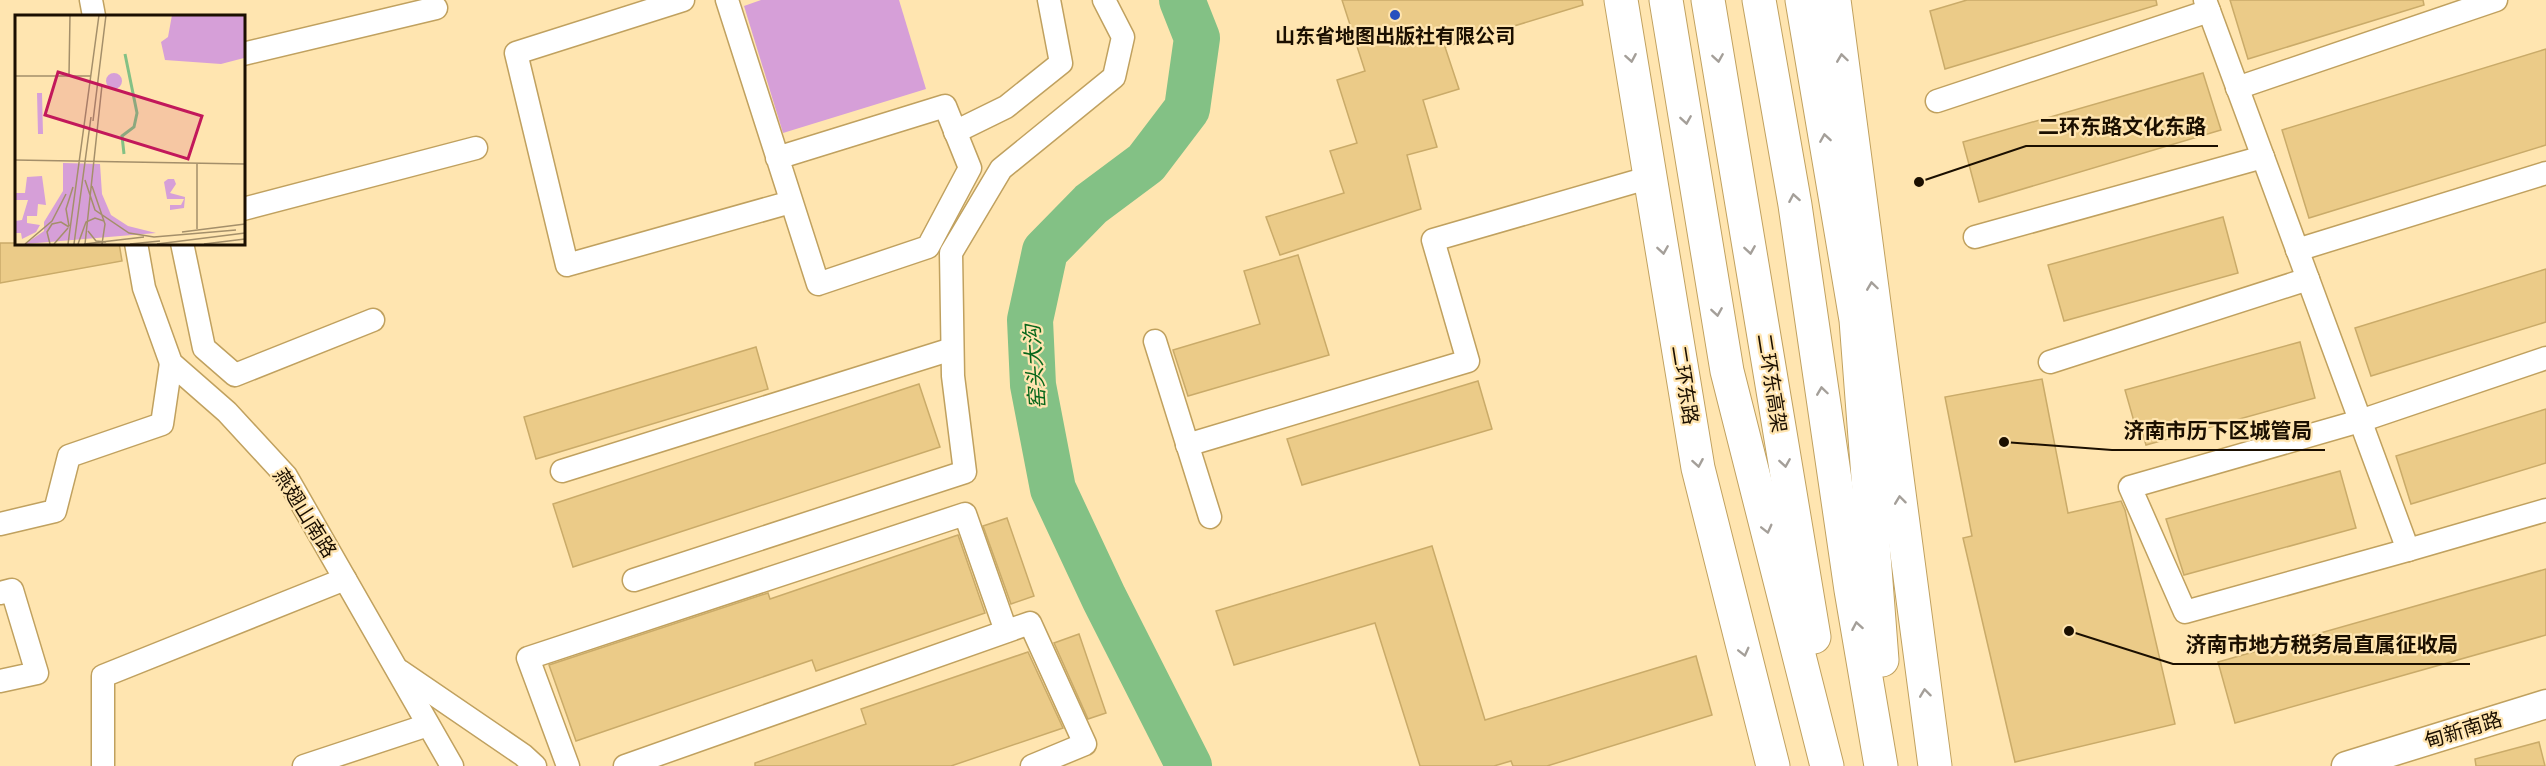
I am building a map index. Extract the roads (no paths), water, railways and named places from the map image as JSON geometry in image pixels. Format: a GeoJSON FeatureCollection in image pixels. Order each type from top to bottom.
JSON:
{"type":"FeatureCollection","features":[{"type":"Feature","properties":{"kind":"highway","name":"二环东路"},"geometry":{"type":"LineString","coordinates":[[1621,0],[1698,468],[1773,766]]}},
{"type":"Feature","properties":{"kind":"highway"},"geometry":{"type":"LineString","coordinates":[[1666,0],[1727,371],[1827,766]]}},
{"type":"Feature","properties":{"kind":"highway","name":"二环东高架"},"geometry":{"type":"LineString","coordinates":[[1708,0],[1836,766]]}},
{"type":"Feature","properties":{"kind":"highway"},"geometry":{"type":"LineString","coordinates":[[1759,0],[1795,206],[1851,590],[1881,766]]}},
{"type":"Feature","properties":{"kind":"highway"},"geometry":{"type":"LineString","coordinates":[[1802,0],[1856,320],[1890,766]]}},
{"type":"Feature","properties":{"kind":"highway"},"geometry":{"type":"LineString","coordinates":[[1834,0],[1935,766]]}},
{"type":"Feature","properties":{"kind":"street"},"geometry":{"type":"LineString","coordinates":[[91,0],[94,15]]}},
{"type":"Feature","properties":{"kind":"street"},"geometry":{"type":"LineString","coordinates":[[683,0],[516,53],[567,265],[791,202]]}},
{"type":"Feature","properties":{"kind":"street"},"geometry":{"type":"LineString","coordinates":[[727,0],[777,158],[791,202],[818,284],[928,247],[970,168],[945,106],[777,158]]}},
{"type":"Feature","properties":{"kind":"street"},"geometry":{"type":"LineString","coordinates":[[955,132],[1006,107],[1061,63],[1049,0]]}},
{"type":"Feature","properties":{"kind":"street"},"geometry":{"type":"LineString","coordinates":[[634,580],[965,472],[952,376],[951,253],[1001,169],[1114,77],[1123,37],[1104,0]]}},
{"type":"Feature","properties":{"kind":"street"},"geometry":{"type":"LineString","coordinates":[[2237,88],[2496,0]]}},
{"type":"Feature","properties":{"kind":"street"},"geometry":{"type":"LineString","coordinates":[[1937,101],[2207,6],[2408,550]]}},
{"type":"Feature","properties":{"kind":"street"},"geometry":{"type":"LineString","coordinates":[[244,54],[436,8]]}},
{"type":"Feature","properties":{"kind":"street"},"geometry":{"type":"LineString","coordinates":[[244,209],[476,148]]}},
{"type":"Feature","properties":{"kind":"street"},"geometry":{"type":"LineString","coordinates":[[1975,237],[2263,157]]}},
{"type":"Feature","properties":{"kind":"street"},"geometry":{"type":"LineString","coordinates":[[2297,250],[2546,173]]}},
{"type":"Feature","properties":{"kind":"street"},"geometry":{"type":"LineString","coordinates":[[1187,445],[1468,361],[1433,240],[1651,177]]}},
{"type":"Feature","properties":{"kind":"street","name":"燕翅山南路"},"geometry":{"type":"LineString","coordinates":[[136,244],[144,288],[171,363],[227,412],[286,477],[452,766]]}},
{"type":"Feature","properties":{"kind":"street"},"geometry":{"type":"LineString","coordinates":[[182,244],[204,348],[236,375],[373,320]]}},
{"type":"Feature","properties":{"kind":"street"},"geometry":{"type":"LineString","coordinates":[[2050,363],[2308,279]]}},
{"type":"Feature","properties":{"kind":"street"},"geometry":{"type":"LineString","coordinates":[[1155,341],[1210,517]]}},
{"type":"Feature","properties":{"kind":"street"},"geometry":{"type":"LineString","coordinates":[[562,471],[952,349]]}},
{"type":"Feature","properties":{"kind":"street"},"geometry":{"type":"LineString","coordinates":[[2546,358],[2360,421],[2130,488],[2185,612],[2546,510]]}},
{"type":"Feature","properties":{"kind":"street"},"geometry":{"type":"LineString","coordinates":[[0,524],[55,511],[69,456],[162,424],[171,363]]}},
{"type":"Feature","properties":{"kind":"street"},"geometry":{"type":"LineString","coordinates":[[568,766],[528,658],[965,514],[1006,631]]}},
{"type":"Feature","properties":{"kind":"street"},"geometry":{"type":"LineString","coordinates":[[103,766],[103,676],[345,579]]}},
{"type":"Feature","properties":{"kind":"street"},"geometry":{"type":"LineString","coordinates":[[0,593],[12,590],[37,673],[0,681]]}},
{"type":"Feature","properties":{"kind":"street"},"geometry":{"type":"LineString","coordinates":[[625,766],[1030,623],[1085,744],[1032,766]]}},
{"type":"Feature","properties":{"kind":"street"},"geometry":{"type":"LineString","coordinates":[[396,669],[523,754],[535,766]]}},
{"type":"Feature","properties":{"kind":"street","name":"甸新南路"},"geometry":{"type":"LineString","coordinates":[[2354,765],[2546,704]]}},
{"type":"Feature","properties":{"kind":"street"},"geometry":{"type":"LineString","coordinates":[[304,766],[428,725]]}},
{"type":"Feature","properties":{"kind":"waterway","name":"窑头大沟"},"geometry":{"type":"LineString","coordinates":[[1182,0],[1197,38],[1187,109],[1146,163],[1091,204],[1045,251],[1030,320],[1033,385],[1053,489],[1104,598],[1189,766]]}},
{"type":"Feature","properties":{"kind":"place","name":"山东省地图出版社有限公司"},"geometry":{"type":"Point","coordinates":[1395,15]}},
{"type":"Feature","properties":{"kind":"place","name":"二环东路文化东路"},"geometry":{"type":"Point","coordinates":[1919,182]}},
{"type":"Feature","properties":{"kind":"place","name":"济南市历下区城管局"},"geometry":{"type":"Point","coordinates":[2004,442]}},
{"type":"Feature","properties":{"kind":"place","name":"济南市地方税务局直属征收局"},"geometry":{"type":"Point","coordinates":[2069,631]}}]}
